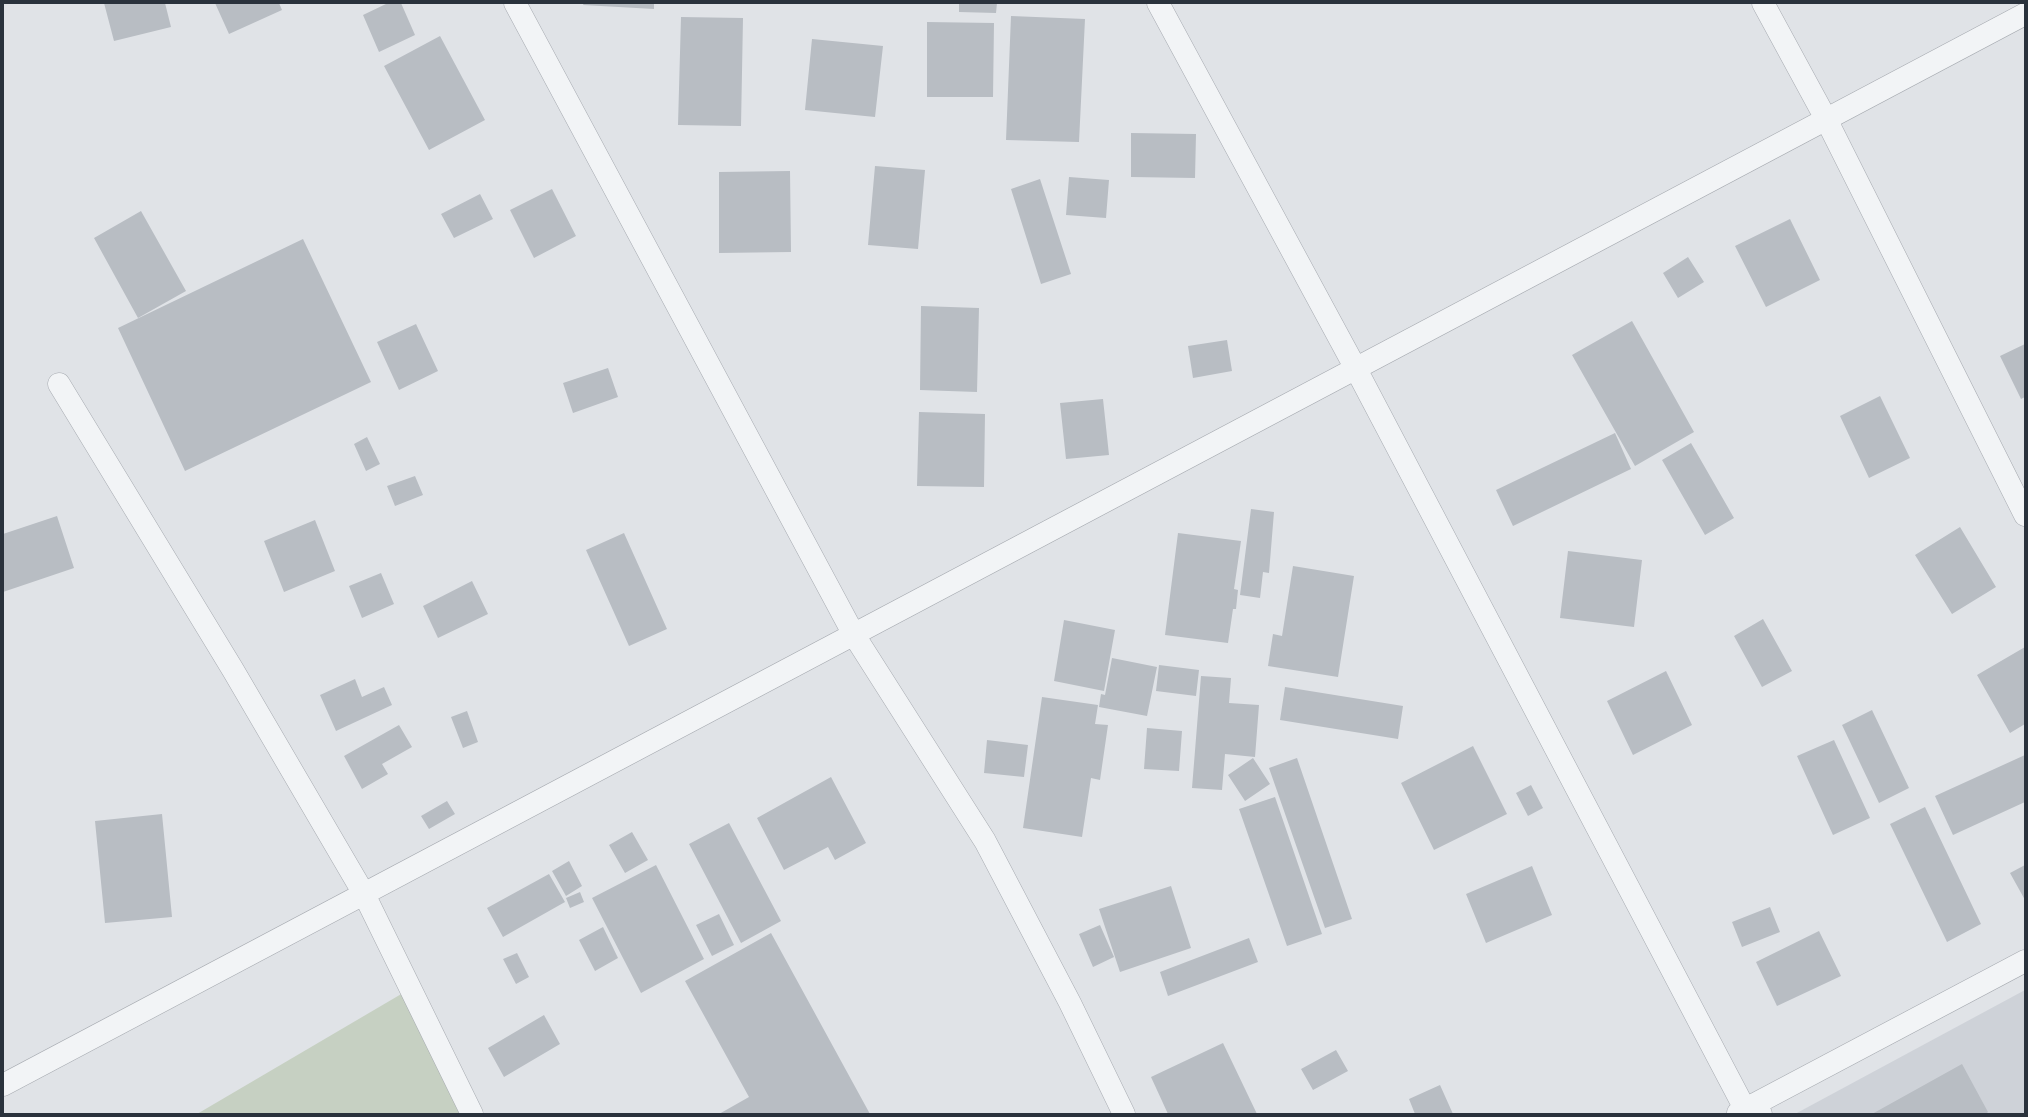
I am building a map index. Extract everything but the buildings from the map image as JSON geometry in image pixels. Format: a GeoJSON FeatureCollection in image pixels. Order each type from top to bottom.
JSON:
{"type":"FeatureCollection","features":[{"type":"Feature","properties":{"kind":"street"},"geometry":{"type":"LineString","coordinates":[[515,3],[854,635],[985,841],[1070,1003],[1124,1114]]}},
{"type":"Feature","properties":{"kind":"street"},"geometry":{"type":"LineString","coordinates":[[1158,3],[1356,369],[1747,1112],[2025,961]]}},
{"type":"Feature","properties":{"kind":"street"},"geometry":{"type":"LineString","coordinates":[[1762,3],[1826,119],[2025,515]]}},
{"type":"Feature","properties":{"kind":"street"},"geometry":{"type":"LineString","coordinates":[[3,1085],[2025,14]]}},
{"type":"Feature","properties":{"kind":"street"},"geometry":{"type":"LineString","coordinates":[[59,384],[233,670],[364,894],[472,1114]]}},
{"type":"Feature","properties":{"kind":"shaded area"},"geometry":{"type":"Polygon","coordinates":[[[2025,990],[2025,1114],[1795,1114],[2025,990]]]}},
{"type":"Feature","properties":{"kind":"green space"},"geometry":{"type":"Polygon","coordinates":[[[403,993],[468,1114],[197,1114],[403,993]]]}}]}
